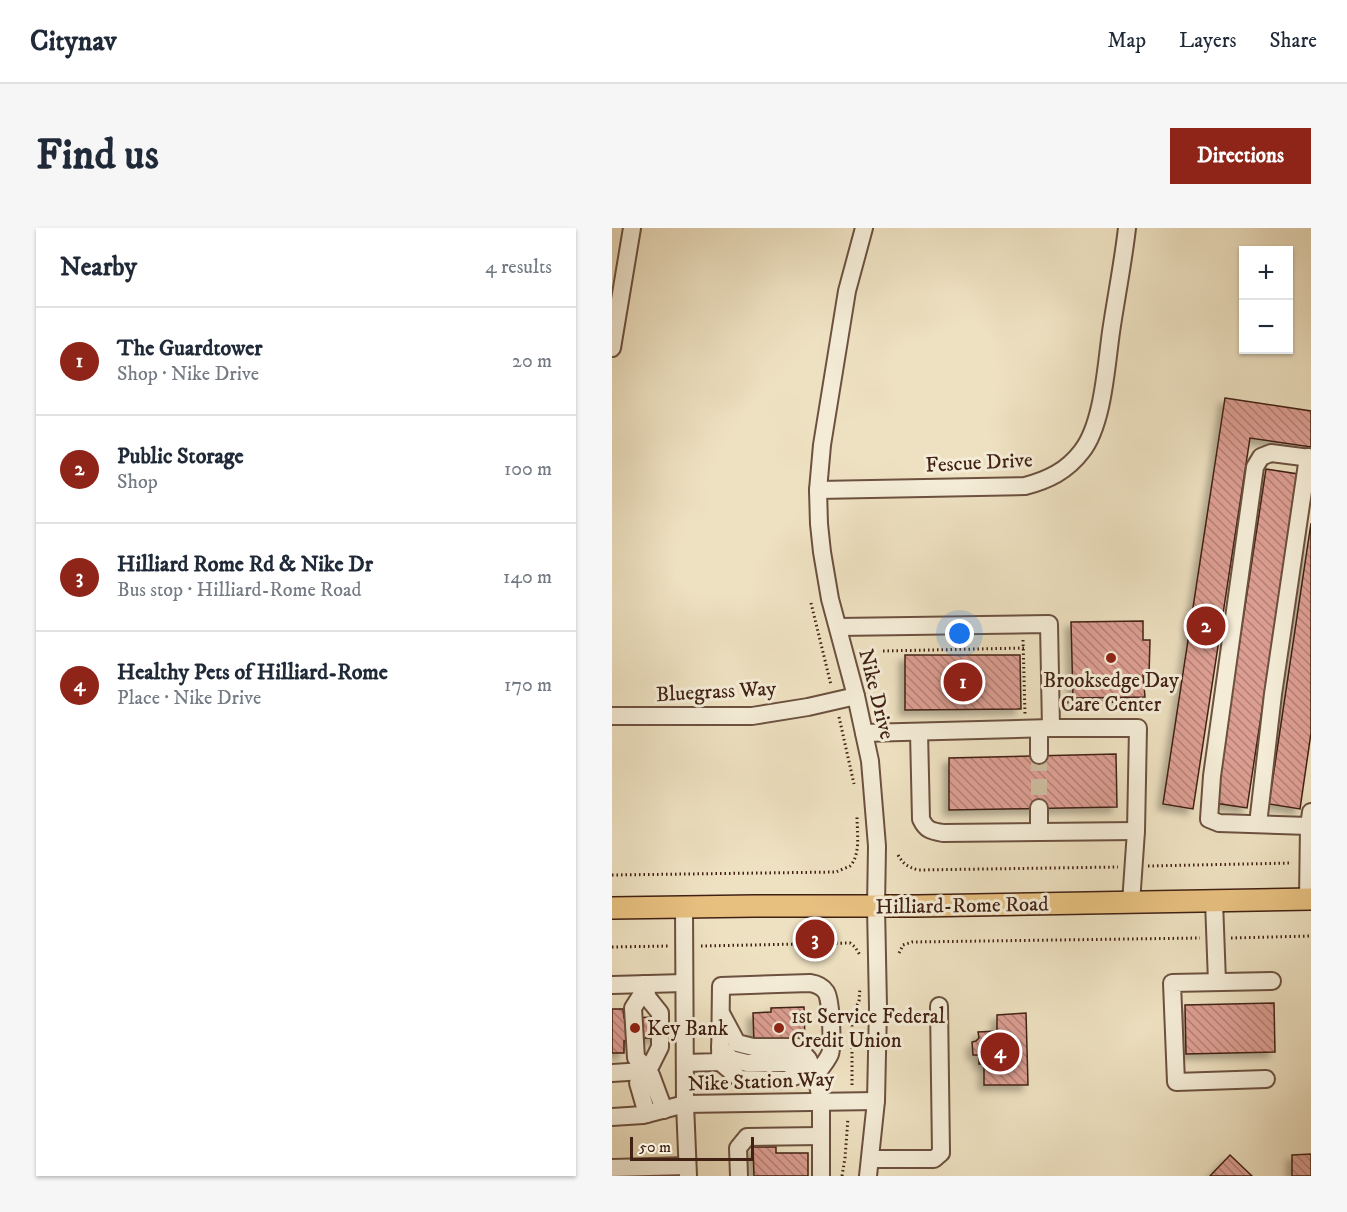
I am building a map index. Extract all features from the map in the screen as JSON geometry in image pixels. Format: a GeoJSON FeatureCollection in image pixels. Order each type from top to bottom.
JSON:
{"type":"FeatureCollection","features":[{"type":"Feature","properties":{"kind":"main road","name":"Hilliard-Rome Road"},"geometry":{"type":"LineString","coordinates":[[612,908],[876,907],[1310,899]]}},
{"type":"Feature","properties":{"kind":"street"},"geometry":{"type":"LineString","coordinates":[[612,348],[632,228]]}},
{"type":"Feature","properties":{"kind":"street","name":"Fescue Drive"},"geometry":{"type":"LineString","coordinates":[[818,490],[1025,486],[1046,480],[1066,468],[1082,451],[1094,431],[1101,402],[1127,228]]}},
{"type":"Feature","properties":{"kind":"street","name":"Nike Drive"},"geometry":{"type":"LineString","coordinates":[[859,229],[822,445],[818,490],[822,552],[830,598],[856,696],[870,761],[877,846],[876,1101],[868,1176]]}},
{"type":"Feature","properties":{"kind":"street"},"geometry":{"type":"LineString","coordinates":[[1258,824],[1273,694],[1310,458],[1270,453],[1261,457],[1256,467],[1212,776],[1209,819],[1220,823],[1258,824],[1310,819],[1310,899]]}},
{"type":"Feature","properties":{"kind":"street"},"geometry":{"type":"LineString","coordinates":[[838,627],[1049,624],[1045,728],[1039,755]]}},
{"type":"Feature","properties":{"kind":"street","name":"Bluegrass Way"},"geometry":{"type":"LineString","coordinates":[[612,716],[752,716],[856,696]]}},
{"type":"Feature","properties":{"kind":"street"},"geometry":{"type":"LineString","coordinates":[[864,733],[1138,728],[1136,831],[1131,903]]}},
{"type":"Feature","properties":{"kind":"street"},"geometry":{"type":"LineString","coordinates":[[919,732],[921,819],[924,826],[932,831],[943,833],[1136,831]]}},
{"type":"Feature","properties":{"kind":"street"},"geometry":{"type":"LineString","coordinates":[[1040,808],[1040,832]]}},
{"type":"Feature","properties":{"kind":"street"},"geometry":{"type":"LineString","coordinates":[[1214,901],[1217,982]]}},
{"type":"Feature","properties":{"kind":"street"},"geometry":{"type":"LineString","coordinates":[[612,1168],[687,1171],[684,907]]}},
{"type":"Feature","properties":{"kind":"street"},"geometry":{"type":"LineString","coordinates":[[1266,1079],[1176,1083],[1172,983],[1272,981]]}},
{"type":"Feature","properties":{"kind":"street"},"geometry":{"type":"LineString","coordinates":[[612,985],[647,992],[684,983]]}},
{"type":"Feature","properties":{"kind":"street"},"geometry":{"type":"LineString","coordinates":[[810,983],[826,990],[831,1010],[831,1053],[816,1074],[798,1075],[786,1080],[740,1079],[720,1054],[721,986],[810,983]]}},
{"type":"Feature","properties":{"kind":"street"},"geometry":{"type":"LineString","coordinates":[[647,992],[633,1008],[636,1058],[649,1066],[664,1110]]}},
{"type":"Feature","properties":{"kind":"street"},"geometry":{"type":"LineString","coordinates":[[647,992],[660,1013],[660,1047],[638,1083],[647,1114]]}},
{"type":"Feature","properties":{"kind":"street"},"geometry":{"type":"LineString","coordinates":[[871,1159],[934,1159],[941,1154],[939,1006]]}},
{"type":"Feature","properties":{"kind":"street"},"geometry":{"type":"LineString","coordinates":[[721,1020],[729,1046],[741,1054],[794,1055],[808,1059],[816,1074],[821,1101],[821,1176]]}},
{"type":"Feature","properties":{"kind":"street"},"geometry":{"type":"LineString","coordinates":[[685,1063],[720,1054],[747,1064],[796,1063],[808,1059]]}},
{"type":"Feature","properties":{"kind":"street"},"geometry":{"type":"LineString","coordinates":[[612,1072],[649,1066]]}},
{"type":"Feature","properties":{"kind":"street","name":"Nike Station Way"},"geometry":{"type":"LineString","coordinates":[[612,1117],[647,1114],[686,1104],[876,1101]]}},
{"type":"Feature","properties":{"kind":"street"},"geometry":{"type":"LineString","coordinates":[[739,1176],[738,1148],[747,1137],[821,1136]]}},
{"type":"Feature","properties":{"kind":"path"},"geometry":{"type":"LineString","coordinates":[[811,603],[836,700],[855,794]]}},
{"type":"Feature","properties":{"kind":"path"},"geometry":{"type":"LineString","coordinates":[[1019,714],[1025,714],[1023,635]]}},
{"type":"Feature","properties":{"kind":"path"},"geometry":{"type":"LineString","coordinates":[[883,651],[1024,648]]}},
{"type":"Feature","properties":{"kind":"path"},"geometry":{"type":"LineString","coordinates":[[1066,702],[1152,701]]}},
{"type":"Feature","properties":{"kind":"path"},"geometry":{"type":"LineString","coordinates":[[612,875],[836,872],[849,866],[855,858],[856,816]]}},
{"type":"Feature","properties":{"kind":"path"},"geometry":{"type":"LineString","coordinates":[[898,855],[902,863],[918,870],[1309,863]]}},
{"type":"Feature","properties":{"kind":"path"},"geometry":{"type":"LineString","coordinates":[[899,953],[903,945],[912,942],[1311,936]]}},
{"type":"Feature","properties":{"kind":"path"},"geometry":{"type":"LineString","coordinates":[[612,947],[850,943],[860,955]]}},
{"type":"Feature","properties":{"kind":"path"},"geometry":{"type":"LineString","coordinates":[[842,1176],[852,1086],[852,1015],[859,1001],[860,978]]}},
{"type":"Feature","properties":{"kind":"building"},"geometry":{"type":"Polygon","coordinates":[[[1225,398],[1311,411],[1311,447],[1250,438],[1193,809],[1163,804],[1225,398]]]}},
{"type":"Feature","properties":{"kind":"building"},"geometry":{"type":"Polygon","coordinates":[[[1266,469],[1298,474],[1247,808],[1215,803],[1266,469]]]}},
{"type":"Feature","properties":{"kind":"building"},"geometry":{"type":"Polygon","coordinates":[[[1311,523],[1311,733],[1300,809],[1269,804],[1311,523]]]}},
{"type":"Feature","properties":{"kind":"building","name":"Brooksedge Day Care Center"},"geometry":{"type":"Polygon","coordinates":[[[1143,621],[1143,640],[1150,640],[1149,675],[1143,675],[1145,697],[1073,698],[1071,622],[1143,621]]]}},
{"type":"Feature","properties":{"kind":"building"},"geometry":{"type":"Polygon","coordinates":[[[905,655],[1020,655],[1021,709],[905,710],[905,655]]]}},
{"type":"Feature","properties":{"kind":"building"},"geometry":{"type":"Polygon","coordinates":[[[1116,754],[1117,807],[949,810],[949,758],[1116,754]]]}},
{"type":"Feature","properties":{"kind":"building"},"geometry":{"type":"Polygon","coordinates":[[[1274,1003],[1275,1052],[1186,1054],[1185,1005],[1274,1003]]]}},
{"type":"Feature","properties":{"kind":"building","name":"1st Service Federal Credit Union"},"geometry":{"type":"Polygon","coordinates":[[[804,1007],[805,1044],[754,1044],[753,1013],[771,1012],[771,1008],[804,1007]]]}},
{"type":"Feature","properties":{"kind":"building","name":"Key Bank"},"geometry":{"type":"Polygon","coordinates":[[[612,1009],[623,1009],[624,1018],[659,1017],[659,1038],[631,1038],[631,1041],[624,1041],[624,1053],[612,1053],[612,1009]]]}},
{"type":"Feature","properties":{"kind":"building"},"geometry":{"type":"Polygon","coordinates":[[[1026,1013],[1028,1085],[984,1085],[984,1064],[979,1064],[979,1055],[973,1055],[972,1042],[979,1038],[978,1032],[997,1031],[997,1015],[1026,1013]]]}},
{"type":"Feature","properties":{"kind":"building"},"geometry":{"type":"Polygon","coordinates":[[[753,1147],[776,1147],[776,1153],[808,1153],[808,1176],[754,1176],[753,1147]]]}},
{"type":"Feature","properties":{"kind":"building"},"geometry":{"type":"Polygon","coordinates":[[[1311,1154],[1311,1176],[1292,1176],[1292,1155],[1311,1154]]]}},
{"type":"Feature","properties":{"kind":"building"},"geometry":{"type":"Polygon","coordinates":[[[1230,1155],[1252,1176],[1210,1176],[1230,1155]]]}},
{"type":"Feature","properties":{"kind":"tunnel"},"geometry":{"type":"LineString","coordinates":[[1039,755],[1039,808]]}},
{"type":"Feature","properties":{"kind":"place","name":"Public Storage"},"geometry":{"type":"Point","coordinates":[1206,626]}},
{"type":"Feature","properties":{"kind":"place","name":"Brooksedge Day Care Center"},"geometry":{"type":"Point","coordinates":[1111,658]}},
{"type":"Feature","properties":{"kind":"place","name":"The Guardtower"},"geometry":{"type":"Point","coordinates":[963,682]}},
{"type":"Feature","properties":{"kind":"place","name":"Hilliard Rome Rd & Nike Dr"},"geometry":{"type":"Point","coordinates":[815,939]}},
{"type":"Feature","properties":{"kind":"place","name":"Key Bank"},"geometry":{"type":"Point","coordinates":[635,1028]}},
{"type":"Feature","properties":{"kind":"place","name":"1st Service Federal Credit Union"},"geometry":{"type":"Point","coordinates":[779,1028]}},
{"type":"Feature","properties":{"kind":"place","name":"Healthy Pets of Hilliard-Rome"},"geometry":{"type":"Point","coordinates":[1000,1052]}}]}
